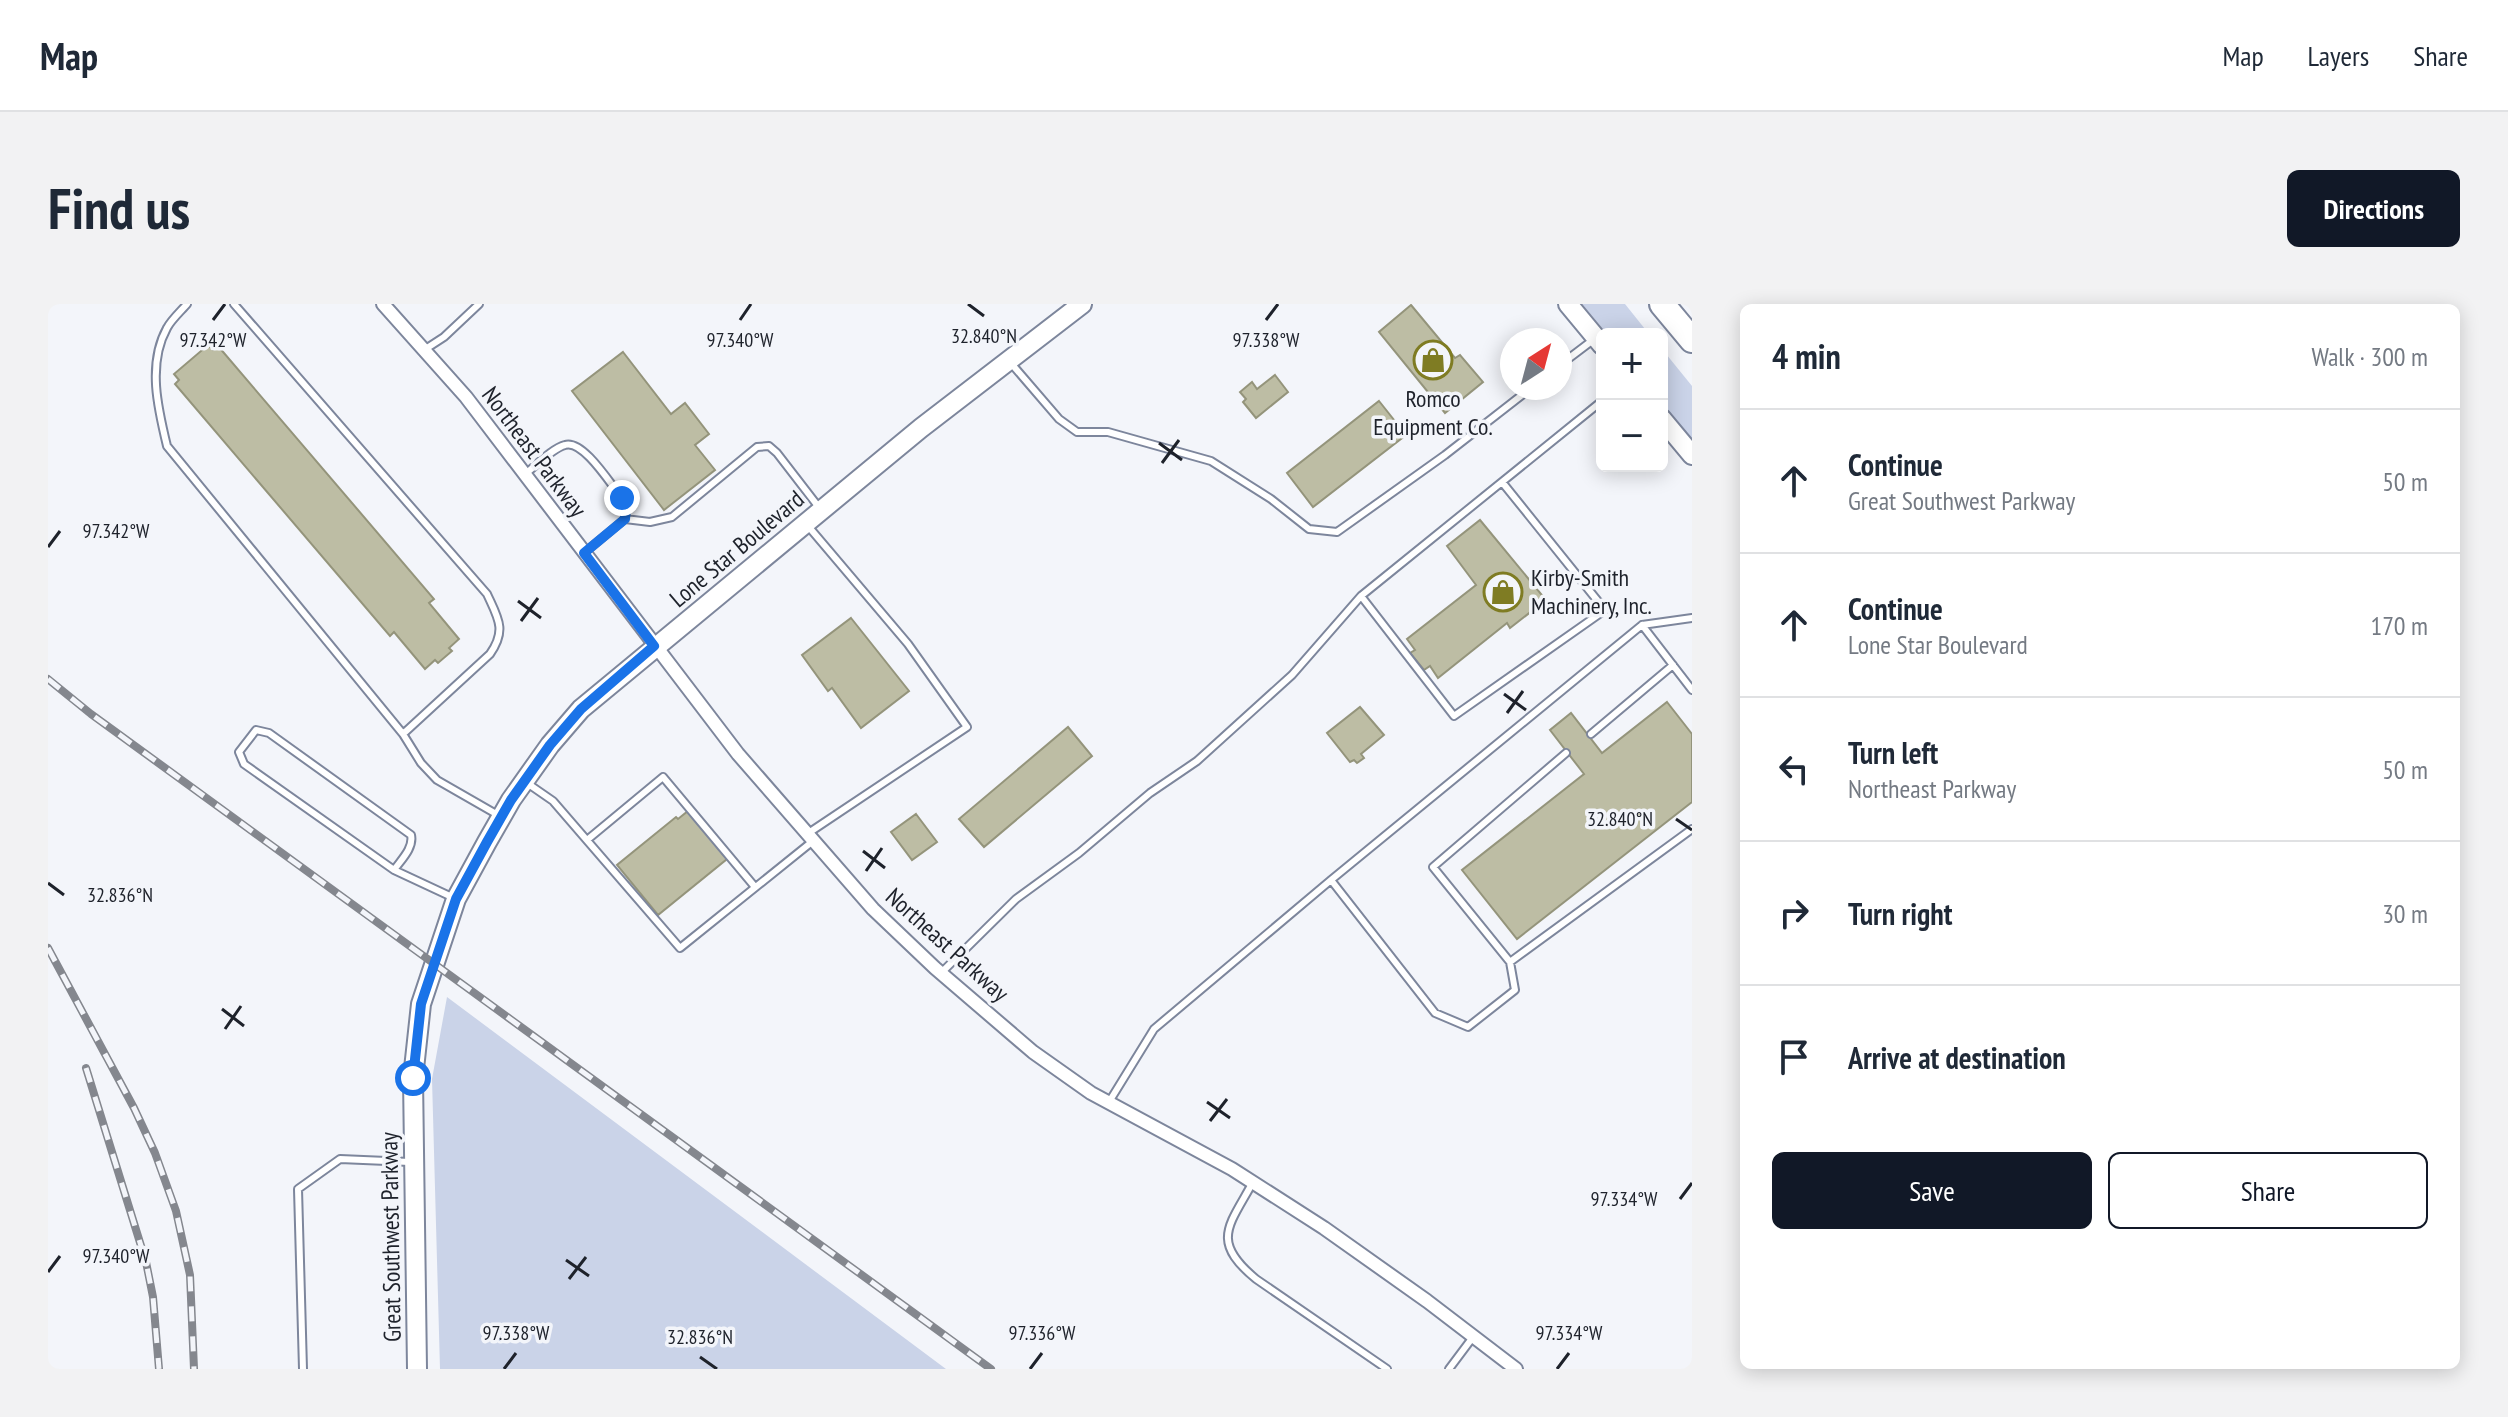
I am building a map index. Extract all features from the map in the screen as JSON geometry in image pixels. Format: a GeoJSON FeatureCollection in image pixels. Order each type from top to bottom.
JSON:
{"type":"FeatureCollection","features":[{"type":"Feature","properties":{"kind":"highway"},"geometry":{"type":"LineString","coordinates":[[1662,304],[1692,340]]}},
{"type":"Feature","properties":{"kind":"street","name":"Northeast Parkway"},"geometry":{"type":"LineString","coordinates":[[383,304],[466,397],[738,754],[873,909],[941,973],[1033,1052],[1091,1093],[1253,1182],[1324,1228],[1516,1369]]}},
{"type":"Feature","properties":{"kind":"street","name":"Lone Star Boulevard"},"geometry":{"type":"LineString","coordinates":[[434,963],[456,899],[501,816],[550,745],[581,709],[921,428],[1082,304]]}},
{"type":"Feature","properties":{"kind":"street"},"geometry":{"type":"LineString","coordinates":[[1568,304],[1596,337]]}},
{"type":"Feature","properties":{"kind":"street"},"geometry":{"type":"LineString","coordinates":[[1668,426],[1692,455]]}},
{"type":"Feature","properties":{"kind":"street","name":"Great Southwest Parkway"},"geometry":{"type":"LineString","coordinates":[[417,1369],[413,1078],[421,1004],[434,963]]}},
{"type":"Feature","properties":{"kind":"lane"},"geometry":{"type":"LineString","coordinates":[[187,304],[167,328],[158,355],[155,398],[167,446],[403,734],[421,763],[437,780],[501,816]]}},
{"type":"Feature","properties":{"kind":"lane"},"geometry":{"type":"LineString","coordinates":[[234,304],[487,594],[500,621],[500,640],[490,654],[403,734]]}},
{"type":"Feature","properties":{"kind":"lane"},"geometry":{"type":"LineString","coordinates":[[424,350],[444,337],[479,304]]}},
{"type":"Feature","properties":{"kind":"lane"},"geometry":{"type":"LineString","coordinates":[[1572,358],[1596,343]]}},
{"type":"Feature","properties":{"kind":"lane"},"geometry":{"type":"LineString","coordinates":[[1008,361],[1059,419],[1077,432],[1108,432],[1211,461],[1271,499],[1309,529],[1337,532],[1516,400]]}},
{"type":"Feature","properties":{"kind":"lane"},"geometry":{"type":"LineString","coordinates":[[941,973],[1016,899],[1079,853],[1150,793],[1197,761],[1292,675],[1361,596],[1596,406]]}},
{"type":"Feature","properties":{"kind":"lane"},"geometry":{"type":"LineString","coordinates":[[524,475],[562,445],[571,444],[582,448],[622,498],[626,507],[625,519],[584,553]]}},
{"type":"Feature","properties":{"kind":"lane"},"geometry":{"type":"LineString","coordinates":[[625,519],[650,522],[672,517],[757,447],[769,446],[821,511]]}},
{"type":"Feature","properties":{"kind":"lane"},"geometry":{"type":"LineString","coordinates":[[1361,596],[1454,716],[1605,610],[1502,482]]}},
{"type":"Feature","properties":{"kind":"lane"},"geometry":{"type":"LineString","coordinates":[[524,781],[553,801],[680,948],[810,837],[967,727],[908,644],[806,523]]}},
{"type":"Feature","properties":{"kind":"lane"},"geometry":{"type":"LineString","coordinates":[[1109,1102],[1154,1029],[1331,880],[1642,625],[1692,618]]}},
{"type":"Feature","properties":{"kind":"lane"},"geometry":{"type":"LineString","coordinates":[[1642,625],[1692,690]]}},
{"type":"Feature","properties":{"kind":"lane"},"geometry":{"type":"LineString","coordinates":[[1591,734],[1673,665]]}},
{"type":"Feature","properties":{"kind":"lane"},"geometry":{"type":"LineString","coordinates":[[394,870],[409,849],[411,835],[269,733],[256,730],[239,752],[244,764],[394,870],[456,899]]}},
{"type":"Feature","properties":{"kind":"lane"},"geometry":{"type":"LineString","coordinates":[[1331,880],[1435,1013],[1468,1027],[1515,990],[1510,962],[1433,867],[1566,753]]}},
{"type":"Feature","properties":{"kind":"lane"},"geometry":{"type":"LineString","coordinates":[[587,840],[663,777],[755,887]]}},
{"type":"Feature","properties":{"kind":"lane"},"geometry":{"type":"LineString","coordinates":[[1510,962],[1692,829]]}},
{"type":"Feature","properties":{"kind":"lane"},"geometry":{"type":"LineString","coordinates":[[303,1369],[298,1189],[340,1159],[414,1162]]}},
{"type":"Feature","properties":{"kind":"lane"},"geometry":{"type":"LineString","coordinates":[[1253,1182],[1229,1226],[1227,1247],[1239,1265],[1387,1369]]}},
{"type":"Feature","properties":{"kind":"lane"},"geometry":{"type":"LineString","coordinates":[[1449,1369],[1474,1337]]}},
{"type":"Feature","properties":{"kind":"shaded area"},"geometry":{"type":"Polygon","coordinates":[[[1582,304],[1625,304],[1644,328],[1602,328],[1582,304]]]}},
{"type":"Feature","properties":{"kind":"shaded area"},"geometry":{"type":"Polygon","coordinates":[[[1668,356],[1692,386],[1692,441],[1668,411],[1668,356]]]}},
{"type":"Feature","properties":{"kind":"shaded area"},"geometry":{"type":"Polygon","coordinates":[[[447,997],[946,1369],[440,1369],[432,1079],[447,997]]]}},
{"type":"Feature","properties":{"kind":"building","name":"Romco Equipment Co."},"geometry":{"type":"Polygon","coordinates":[[[1411,305],[1455,358],[1460,355],[1483,382],[1445,413],[1379,332],[1411,305]]]}},
{"type":"Feature","properties":{"kind":"building"},"geometry":{"type":"Polygon","coordinates":[[[208,345],[213,350],[218,346],[434,599],[429,603],[459,639],[449,648],[452,651],[438,663],[435,660],[425,669],[394,632],[390,636],[175,384],[179,380],[174,374],[208,345]]]}},
{"type":"Feature","properties":{"kind":"building"},"geometry":{"type":"Polygon","coordinates":[[[623,352],[671,414],[685,403],[709,434],[695,445],[715,470],[664,510],[572,391],[623,352]]]}},
{"type":"Feature","properties":{"kind":"building"},"geometry":{"type":"Polygon","coordinates":[[[1275,375],[1288,392],[1256,418],[1243,402],[1246,399],[1240,392],[1252,382],[1257,389],[1275,375]]]}},
{"type":"Feature","properties":{"kind":"building"},"geometry":{"type":"Polygon","coordinates":[[[1379,401],[1406,435],[1313,507],[1287,473],[1379,401]]]}},
{"type":"Feature","properties":{"kind":"building","name":"Kirby-Smith Machinery, Inc."},"geometry":{"type":"Polygon","coordinates":[[[1480,520],[1546,600],[1510,628],[1507,623],[1438,678],[1430,666],[1424,670],[1410,653],[1415,650],[1407,639],[1476,585],[1447,546],[1480,520]]]}},
{"type":"Feature","properties":{"kind":"building"},"geometry":{"type":"Polygon","coordinates":[[[851,618],[909,691],[861,728],[832,688],[828,691],[802,655],[851,618]]]}},
{"type":"Feature","properties":{"kind":"building"},"geometry":{"type":"Polygon","coordinates":[[[1667,702],[1692,734],[1692,802],[1517,939],[1462,870],[1584,774],[1550,730],[1571,713],[1602,753],[1667,702]]]}},
{"type":"Feature","properties":{"kind":"building"},"geometry":{"type":"Polygon","coordinates":[[[1360,707],[1384,735],[1361,754],[1364,758],[1357,763],[1354,760],[1350,762],[1327,733],[1360,707]]]}},
{"type":"Feature","properties":{"kind":"building"},"geometry":{"type":"Polygon","coordinates":[[[1068,727],[1092,756],[984,847],[959,819],[1068,727]]]}},
{"type":"Feature","properties":{"kind":"building"},"geometry":{"type":"Polygon","coordinates":[[[688,811],[727,859],[658,915],[617,865],[676,817],[678,819],[688,811]]]}},
{"type":"Feature","properties":{"kind":"building"},"geometry":{"type":"Polygon","coordinates":[[[916,814],[937,842],[912,860],[891,832],[916,814]]]}},
{"type":"Feature","properties":{"kind":"railway"},"geometry":{"type":"LineString","coordinates":[[48,679],[91,714],[991,1369]]}},
{"type":"Feature","properties":{"kind":"railway"},"geometry":{"type":"LineString","coordinates":[[48,948],[134,1108],[155,1153],[176,1211],[190,1275],[194,1369]]}},
{"type":"Feature","properties":{"kind":"railway"},"geometry":{"type":"LineString","coordinates":[[86,1068],[146,1262],[153,1297],[159,1369]]}},
{"type":"Feature","properties":{"kind":"place","name":"Romco Equipment Co."},"geometry":{"type":"Point","coordinates":[1433,360]}},
{"type":"Feature","properties":{"kind":"place","name":"Kirby-Smith Machinery, Inc."},"geometry":{"type":"Point","coordinates":[1503,592]}},
{"type":"Feature","properties":{"kind":"route"},"geometry":{"type":"LineString","coordinates":[[413,1078],[421,1004],[456,899],[487,842],[511,800],[550,745],[581,709],[654,646],[584,553],[625,519],[626,507],[622,498]]}}]}
